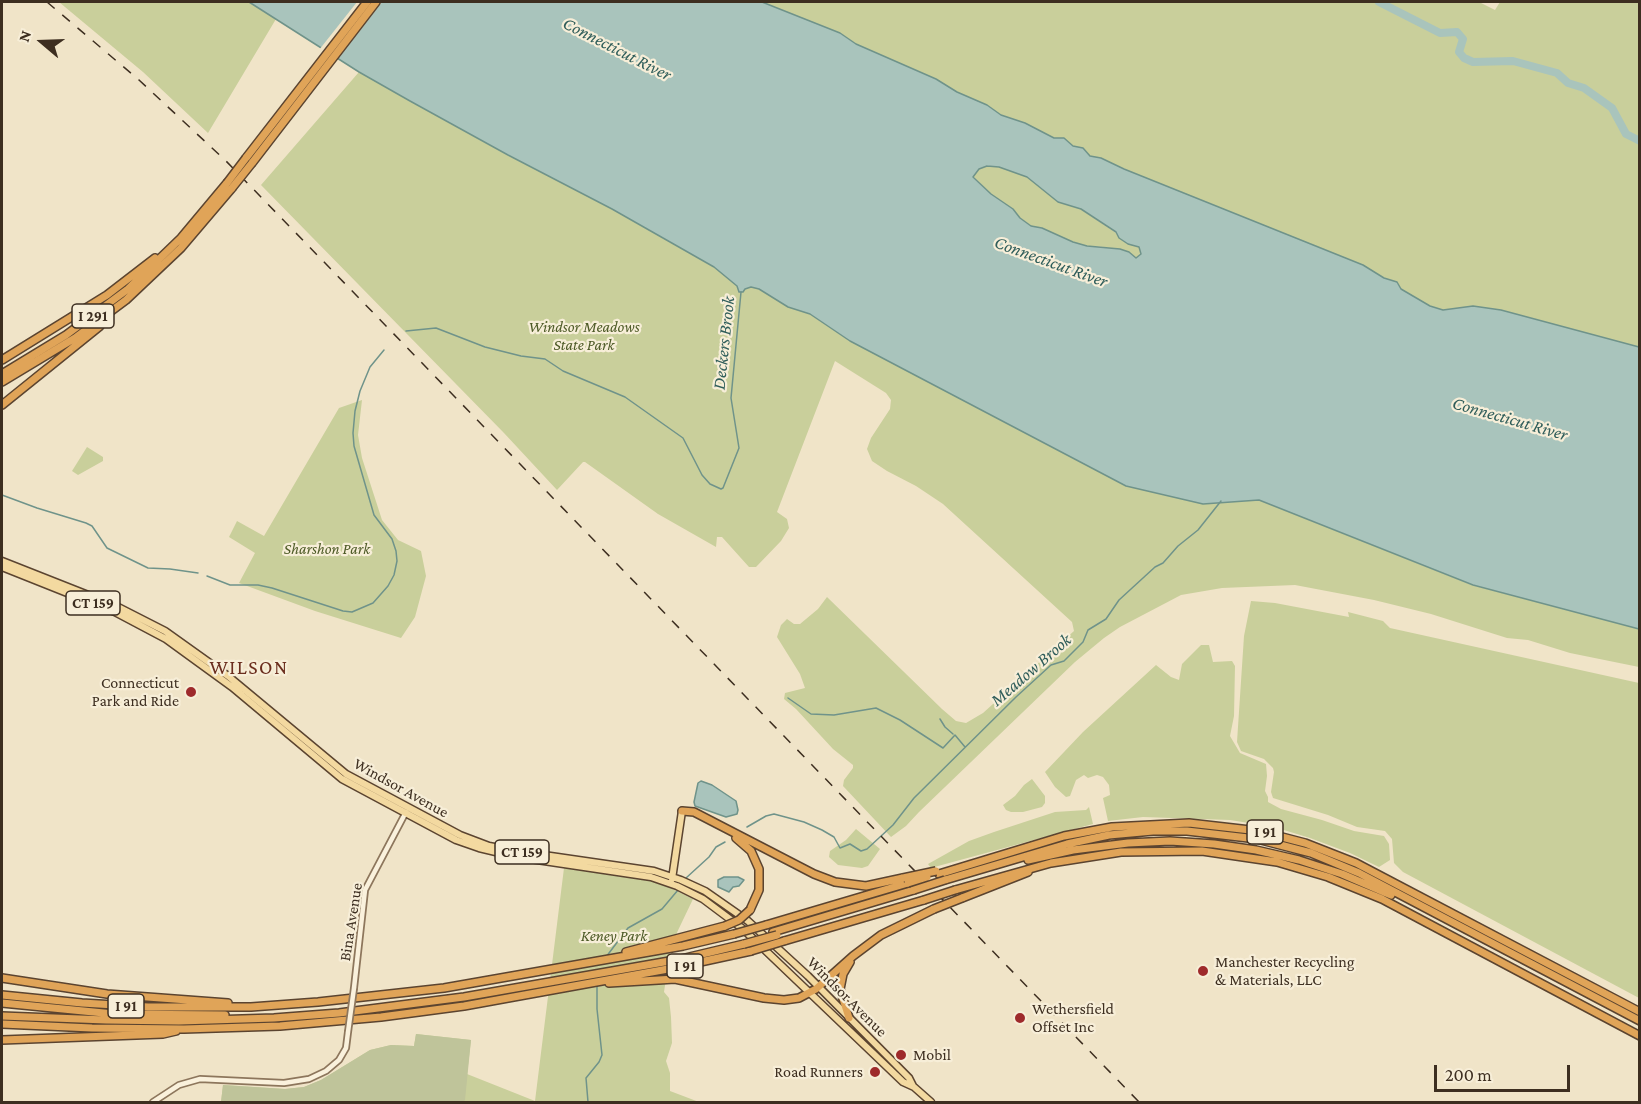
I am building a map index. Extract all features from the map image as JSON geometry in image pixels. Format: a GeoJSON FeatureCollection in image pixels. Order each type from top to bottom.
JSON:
{"type":"FeatureCollection","features":[{"type":"Feature","properties":{"kind":"highway","name":"I 291"},"geometry":{"type":"LineString","coordinates":[[2,382],[67,343],[133,294],[191,238],[367,2]]}},
{"type":"Feature","properties":{"kind":"highway","name":"I 291"},"geometry":{"type":"LineString","coordinates":[[310,80],[376,2]]}},
{"type":"Feature","properties":{"kind":"highway","name":"I 291"},"geometry":{"type":"LineString","coordinates":[[2,374],[55,343],[135,283],[175,245],[230,186]]}},
{"type":"Feature","properties":{"kind":"highway"},"geometry":{"type":"LineString","coordinates":[[2,360],[107,295],[175,245]]}},
{"type":"Feature","properties":{"kind":"highway"},"geometry":{"type":"LineString","coordinates":[[2,405],[114,314],[133,294]]}},
{"type":"Feature","properties":{"kind":"highway"},"geometry":{"type":"LineString","coordinates":[[682,811],[694,812],[814,874],[835,882],[866,886],[906,881]]}},
{"type":"Feature","properties":{"kind":"highway"},"geometry":{"type":"LineString","coordinates":[[629,953],[737,921],[750,910],[756,900],[760,884],[759,869],[753,853],[737,839],[682,811]]}},
{"type":"Feature","properties":{"kind":"highway","name":"I 91"},"geometry":{"type":"LineString","coordinates":[[1112,831],[1164,823],[1219,825],[1276,834],[1314,846],[1373,871],[1640,1012]]}},
{"type":"Feature","properties":{"kind":"highway"},"geometry":{"type":"LineString","coordinates":[[947,882],[1095,834],[1112,831],[1218,833],[1267,841],[1311,853],[1379,883],[1640,1022]]}},
{"type":"Feature","properties":{"kind":"highway","name":"I 91"},"geometry":{"type":"LineString","coordinates":[[2,995],[119,1006],[251,1006],[409,993],[583,964],[629,953],[734,934],[906,881],[1064,836],[1095,834]]}},
{"type":"Feature","properties":{"kind":"highway"},"geometry":{"type":"LineString","coordinates":[[2,1016],[155,1021],[293,1017],[419,1004],[743,943],[947,882],[1044,856],[1170,842],[1225,845],[1277,854],[1332,870],[1395,897],[1640,1026]]}},
{"type":"Feature","properties":{"kind":"highway","name":"I 91"},"geometry":{"type":"LineString","coordinates":[[1115,848],[1220,852],[1278,862],[1328,877],[1388,902],[1640,1036]]}},
{"type":"Feature","properties":{"kind":"highway","name":"I 91"},"geometry":{"type":"LineString","coordinates":[[2,1024],[110,1029],[184,1029],[288,1025],[381,1017],[448,1008],[598,982],[616,981],[752,951],[1097,850]]}},
{"type":"Feature","properties":{"kind":"highway"},"geometry":{"type":"LineString","coordinates":[[616,981],[675,979],[753,996],[780,1000],[799,998],[812,992],[859,950],[894,927],[1041,865]]}},
{"type":"Feature","properties":{"kind":"highway"},"geometry":{"type":"LineString","coordinates":[[846,1021],[840,982],[845,968],[859,950]]}},
{"type":"Feature","properties":{"kind":"highway"},"geometry":{"type":"LineString","coordinates":[[2,1003],[129,1014],[262,1014],[392,1003],[577,975]]}},
{"type":"Feature","properties":{"kind":"highway"},"geometry":{"type":"LineString","coordinates":[[2,978],[100,993],[251,1006]]}},
{"type":"Feature","properties":{"kind":"highway"},"geometry":{"type":"LineString","coordinates":[[2,1040],[163,1034],[184,1029]]}},
{"type":"Feature","properties":{"kind":"main road","name":"Windsor Avenue"},"geometry":{"type":"LineString","coordinates":[[2,561],[110,603],[159,628],[228,676],[322,758]]}},
{"type":"Feature","properties":{"kind":"main road","name":"Windsor Avenue"},"geometry":{"type":"LineString","coordinates":[[2,567],[115,612],[166,639],[232,687],[322,758],[406,811],[475,841],[524,856],[621,869],[679,883],[716,898],[739,914],[818,987],[846,1021]]}},
{"type":"Feature","properties":{"kind":"main road"},"geometry":{"type":"LineString","coordinates":[[679,883],[682,811]]}},
{"type":"Feature","properties":{"kind":"main road","name":"Windsor Avenue"},"geometry":{"type":"LineString","coordinates":[[679,883],[723,912],[846,1021],[903,1082],[914,1087],[931,1102]]}},
{"type":"Feature","properties":{"kind":"street","name":"Bina Avenue"},"geometry":{"type":"LineString","coordinates":[[153,1102],[173,1088],[195,1080],[216,1078],[284,1083],[305,1080],[333,1065],[346,1048],[365,890],[406,811]]}},
{"type":"Feature","properties":{"kind":"green space"},"geometry":{"type":"Polygon","coordinates":[[[59,2],[249,2],[276,19],[208,133],[143,72],[59,2]]]}},
{"type":"Feature","properties":{"kind":"green space"},"geometry":{"type":"Polygon","coordinates":[[[762,2],[1479,2],[1495,10],[1500,2],[1639,2],[1639,347],[1501,310],[1473,306],[1443,310],[1430,306],[1401,289],[1397,282],[1384,278],[1363,265],[1101,158],[1090,156],[1083,148],[1073,146],[1064,138],[1054,138],[1025,123],[1001,115],[987,105],[957,92],[936,79],[856,44],[840,33],[762,2]]]}},
{"type":"Feature","properties":{"kind":"green space","name":"Windsor Meadows State Park"},"geometry":{"type":"Polygon","coordinates":[[[359,72],[484,142],[644,226],[722,272],[738,286],[739,292],[751,287],[759,289],[788,307],[810,314],[850,341],[1126,486],[1203,504],[1259,500],[1472,585],[1639,629],[1639,667],[1570,653],[1528,640],[1507,638],[1431,614],[1374,600],[1295,585],[1222,588],[1181,595],[1120,627],[1075,662],[906,826],[891,837],[843,786],[853,765],[833,749],[784,699],[785,693],[805,688],[800,674],[777,637],[781,625],[787,619],[794,624],[800,624],[818,609],[827,597],[942,709],[956,721],[966,723],[983,713],[1074,631],[1072,622],[943,504],[872,461],[867,449],[871,438],[890,409],[891,400],[886,393],[835,361],[777,512],[787,519],[789,528],[781,541],[756,567],[749,567],[722,537],[717,537],[716,547],[658,514],[585,462],[557,490],[261,185],[359,72]]]}},
{"type":"Feature","properties":{"kind":"green space"},"geometry":{"type":"Polygon","coordinates":[[[987,166],[999,167],[1027,177],[1058,202],[1081,209],[1128,244],[1139,247],[1141,254],[1136,258],[1129,252],[1087,246],[1042,228],[1031,226],[1013,209],[991,194],[973,176],[979,169],[987,166]]]}},
{"type":"Feature","properties":{"kind":"green space","name":"Sharshon Park"},"geometry":{"type":"Polygon","coordinates":[[[362,400],[358,435],[362,458],[382,520],[398,540],[421,551],[426,576],[415,617],[401,638],[315,611],[239,583],[255,553],[229,537],[237,521],[264,536],[339,408],[362,400]]]}},
{"type":"Feature","properties":{"kind":"green space"},"geometry":{"type":"Polygon","coordinates":[[[87,447],[103,457],[103,461],[78,475],[72,471],[87,447]]]}},
{"type":"Feature","properties":{"kind":"green space"},"geometry":{"type":"Polygon","coordinates":[[[1251,601],[1275,603],[1349,617],[1348,612],[1383,621],[1390,628],[1639,683],[1639,998],[1403,872],[1394,863],[1392,839],[1385,831],[1357,827],[1328,815],[1273,798],[1271,792],[1273,768],[1264,759],[1241,751],[1237,742],[1244,636],[1251,601]]]}},
{"type":"Feature","properties":{"kind":"green space"},"geometry":{"type":"Polygon","coordinates":[[[1201,645],[1209,645],[1213,662],[1232,661],[1235,666],[1234,716],[1230,736],[1240,753],[1266,764],[1265,791],[1268,802],[1281,809],[1354,831],[1384,836],[1389,844],[1390,860],[1379,867],[1310,838],[1274,827],[1230,820],[1143,817],[1108,821],[1103,798],[1110,795],[1109,785],[1103,777],[1097,775],[1088,778],[1084,775],[1076,780],[1070,796],[1066,797],[1055,787],[1045,772],[1083,732],[1156,665],[1171,677],[1179,680],[1182,664],[1201,645]]]}},
{"type":"Feature","properties":{"kind":"green space"},"geometry":{"type":"Polygon","coordinates":[[[1032,779],[1045,796],[1045,803],[1042,807],[1023,812],[1006,810],[1003,805],[1032,779]]]}},
{"type":"Feature","properties":{"kind":"green space"},"geometry":{"type":"Polygon","coordinates":[[[1089,807],[1093,824],[931,868],[928,864],[969,841],[994,832],[1055,812],[1086,810],[1089,807]]]}},
{"type":"Feature","properties":{"kind":"green space"},"geometry":{"type":"Polygon","coordinates":[[[856,829],[880,849],[868,866],[862,868],[838,865],[829,857],[830,851],[846,840],[856,829]]]}},
{"type":"Feature","properties":{"kind":"green space","name":"Keney Park"},"geometry":{"type":"Polygon","coordinates":[[[564,868],[658,882],[693,899],[671,945],[664,992],[669,998],[672,1043],[666,1061],[670,1073],[670,1091],[699,1102],[221,1102],[223,1085],[285,1089],[304,1087],[321,1080],[370,1050],[391,1045],[414,1046],[416,1034],[471,1040],[467,1074],[535,1101],[564,868]]]}},
{"type":"Feature","properties":{"kind":"green space"},"geometry":{"type":"Polygon","coordinates":[[[416,1034],[471,1040],[463,1102],[221,1102],[223,1085],[285,1089],[304,1087],[321,1080],[370,1050],[391,1045],[414,1046],[416,1034]]]}},
{"type":"Feature","properties":{"kind":"water","name":"Connecticut River"},"geometry":{"type":"Polygon","coordinates":[[[249,2],[762,2],[840,33],[856,44],[936,79],[957,92],[987,105],[1001,115],[1025,123],[1054,138],[1064,138],[1073,146],[1083,148],[1090,156],[1101,158],[1363,265],[1384,278],[1397,282],[1401,289],[1430,306],[1443,310],[1473,306],[1501,310],[1639,347],[1639,629],[1473,585],[1259,500],[1203,504],[1126,486],[850,341],[810,314],[788,307],[759,289],[751,287],[739,292],[737,286],[714,267],[359,72],[249,2]],[[987,166],[979,169],[973,177],[1031,226],[1042,228],[1087,246],[1120,249],[1136,258],[1141,254],[1139,247],[1128,244],[1119,238],[1116,232],[1081,209],[1058,202],[1027,177],[999,167],[987,166]]]}},
{"type":"Feature","properties":{"kind":"water"},"geometry":{"type":"Polygon","coordinates":[[[701,781],[712,785],[736,801],[737,814],[726,817],[695,806],[698,783],[701,781]]]}},
{"type":"Feature","properties":{"kind":"water"},"geometry":{"type":"Polygon","coordinates":[[[724,877],[738,877],[744,880],[729,892],[718,887],[718,880],[724,877]]]}},
{"type":"Feature","properties":{"kind":"pier"},"geometry":{"type":"Polygon","coordinates":[[[357,2],[382,2],[336,61],[319,50],[357,2]]]}},
{"type":"Feature","properties":{"kind":"waterway"},"geometry":{"type":"LineString","coordinates":[[1379,2],[1440,33],[1457,32],[1463,39],[1459,52],[1464,58],[1473,62],[1513,61],[1557,73],[1568,83],[1584,88],[1612,108],[1626,134],[1640,141]]}},
{"type":"Feature","properties":{"kind":"waterway","name":"Deckers Brook"},"geometry":{"type":"LineString","coordinates":[[406,331],[436,328],[485,347],[545,359],[563,371],[625,397],[683,438],[702,475],[710,484],[721,489],[739,448],[731,398],[741,292]]}},
{"type":"Feature","properties":{"kind":"waterway","name":"Deckers Brook"},"geometry":{"type":"LineString","coordinates":[[207,576],[230,585],[258,585],[272,588],[352,612],[373,603],[388,586],[394,575],[397,561],[396,551],[392,539],[374,515],[354,446],[353,433],[360,391],[370,367],[384,350]]}},
{"type":"Feature","properties":{"kind":"waterway","name":"Deckers Brook"},"geometry":{"type":"LineString","coordinates":[[2,495],[86,523],[92,526],[107,548],[148,568],[198,573]]}},
{"type":"Feature","properties":{"kind":"waterway","name":"Meadow Brook"},"geometry":{"type":"LineString","coordinates":[[747,827],[774,814],[804,822],[822,830],[834,837],[840,848],[850,844],[861,851],[867,849],[893,825],[914,798],[1016,697],[1051,665],[1064,661],[1083,642],[1088,630],[1106,619],[1119,600],[1198,530],[1221,501]]}},
{"type":"Feature","properties":{"kind":"waterway"},"geometry":{"type":"LineString","coordinates":[[788,698],[811,714],[834,715],[876,708],[900,720],[943,748],[955,735],[965,747]]}},
{"type":"Feature","properties":{"kind":"waterway"},"geometry":{"type":"LineString","coordinates":[[940,719],[953,734]]}},
{"type":"Feature","properties":{"kind":"waterway","name":"Meadow Brook"},"geometry":{"type":"LineString","coordinates":[[686,878],[709,857],[716,847],[725,842]]}},
{"type":"Feature","properties":{"kind":"waterway","name":"Meadow Brook"},"geometry":{"type":"LineString","coordinates":[[606,957],[628,928],[662,909],[678,890]]}},
{"type":"Feature","properties":{"kind":"waterway","name":"Meadow Brook"},"geometry":{"type":"LineString","coordinates":[[588,1102],[586,1078],[602,1055],[597,984]]}},
{"type":"Feature","properties":{"kind":"railway"},"geometry":{"type":"LineString","coordinates":[[47,2],[139,80],[226,161],[1139,1102]]}},
{"type":"Feature","properties":{"kind":"place","name":"Connecticut Park and Ride"},"geometry":{"type":"Point","coordinates":[191,692]}},
{"type":"Feature","properties":{"kind":"place","name":"Manchester Recycling & Materials, LLC"},"geometry":{"type":"Point","coordinates":[1203,971]}},
{"type":"Feature","properties":{"kind":"place","name":"Wethersfield Offset Inc"},"geometry":{"type":"Point","coordinates":[1020,1018]}},
{"type":"Feature","properties":{"kind":"place","name":"Mobil"},"geometry":{"type":"Point","coordinates":[901,1055]}},
{"type":"Feature","properties":{"kind":"place","name":"Road Runners"},"geometry":{"type":"Point","coordinates":[875,1072]}},
{"type":"Feature","properties":{"kind":"district","name":"WILSON"},"geometry":{"type":"Point","coordinates":[249,668]}}]}
